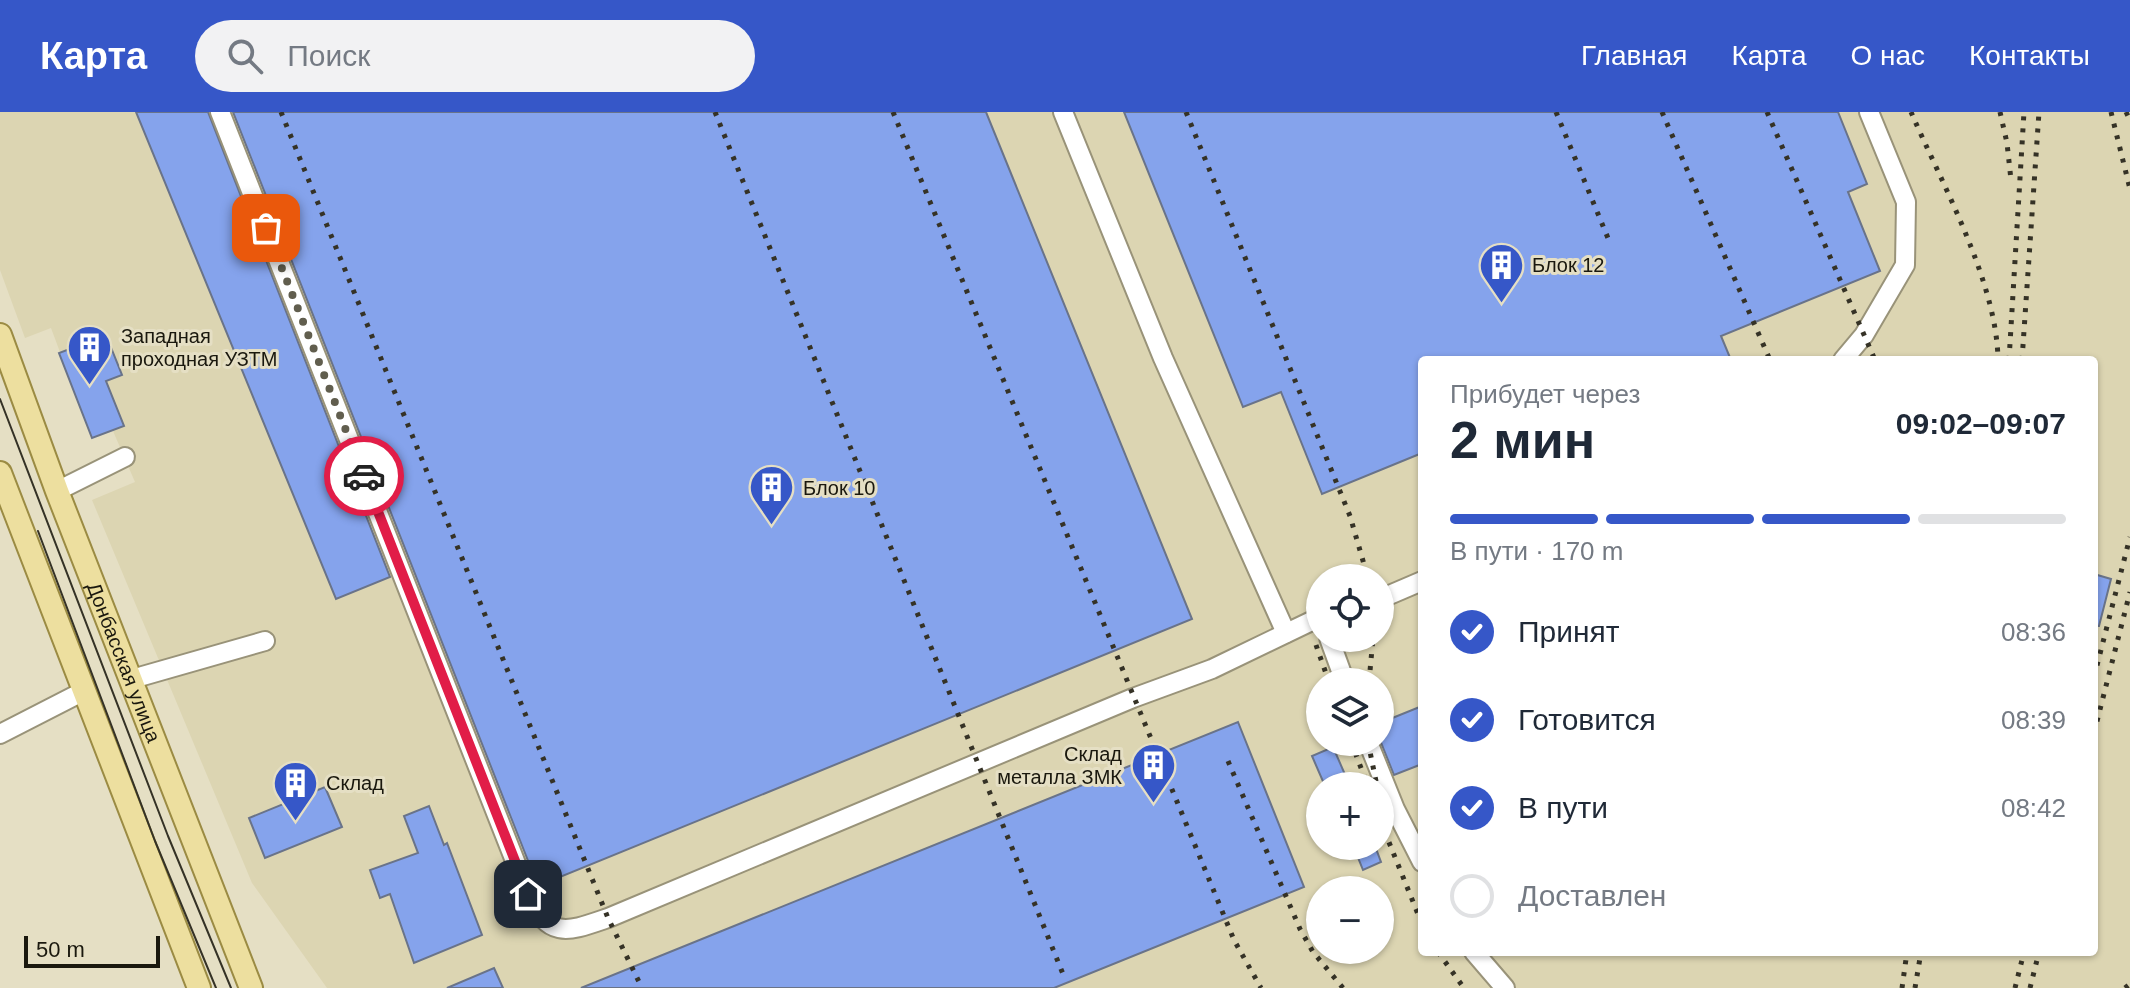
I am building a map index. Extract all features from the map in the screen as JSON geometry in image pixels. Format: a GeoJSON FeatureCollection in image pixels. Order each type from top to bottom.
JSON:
{"type":"FeatureCollection","features":[{"type":"Feature","properties":{"kind":"main road","name":"Донбасская улица"},"geometry":{"type":"LineString","coordinates":[[0,335],[57,491],[251,988]]}},
{"type":"Feature","properties":{"kind":"main road"},"geometry":{"type":"LineString","coordinates":[[0,473],[199,988]]}},
{"type":"Feature","properties":{"kind":"street"},"geometry":{"type":"LineString","coordinates":[[220,112],[528,894],[540,916],[559,929],[571,930],[608,918],[1119,704],[1212,669],[1306,624]]}},
{"type":"Feature","properties":{"kind":"street"},"geometry":{"type":"LineString","coordinates":[[1063,112],[1163,358],[1286,633]]}},
{"type":"Feature","properties":{"kind":"street"},"geometry":{"type":"LineString","coordinates":[[1846,356],[1864,335],[1905,265],[1906,202],[1869,112]]}},
{"type":"Feature","properties":{"kind":"street"},"geometry":{"type":"LineString","coordinates":[[57,491],[125,457]]}},
{"type":"Feature","properties":{"kind":"street"},"geometry":{"type":"LineString","coordinates":[[1394,593],[1418,583]]}},
{"type":"Feature","properties":{"kind":"street"},"geometry":{"type":"LineString","coordinates":[[132,679],[265,641]]}},
{"type":"Feature","properties":{"kind":"street"},"geometry":{"type":"LineString","coordinates":[[0,734],[84,691]]}},
{"type":"Feature","properties":{"kind":"street"},"geometry":{"type":"LineString","coordinates":[[1374,756],[1418,854]]}},
{"type":"Feature","properties":{"kind":"street"},"geometry":{"type":"LineString","coordinates":[[1477,956],[1505,988]]}},
{"type":"Feature","properties":{"kind":"shaded area"},"geometry":{"type":"Polygon","coordinates":[[[0,112],[2130,112],[2130,988],[327,988],[252,883],[92,500],[135,482],[113,431],[92,438],[51,328],[25,338],[0,270],[0,112]]]}},
{"type":"Feature","properties":{"kind":"building"},"geometry":{"type":"Polygon","coordinates":[[[136,112],[208,112],[390,577],[336,599],[136,112]]]}},
{"type":"Feature","properties":{"kind":"building","name":"Блок 10"},"geometry":{"type":"Polygon","coordinates":[[[233,112],[986,112],[1192,619],[538,886],[233,112]]]}},
{"type":"Feature","properties":{"kind":"building","name":"Блок 12"},"geometry":{"type":"Polygon","coordinates":[[[1124,112],[1838,112],[1867,184],[1848,192],[1880,271],[1721,336],[1729,356],[1418,356],[1418,455],[1322,494],[1281,392],[1243,407],[1124,112]]]}},
{"type":"Feature","properties":{"kind":"building","name":"Западная проходная УЗТМ"},"geometry":{"type":"Polygon","coordinates":[[[106,335],[122,375],[106,381],[124,426],[92,438],[59,353],[106,335]]]}},
{"type":"Feature","properties":{"kind":"building"},"geometry":{"type":"Polygon","coordinates":[[[2098,575],[2111,579],[2098,626],[2098,575]]]}},
{"type":"Feature","properties":{"kind":"building"},"geometry":{"type":"Polygon","coordinates":[[[1418,708],[1418,766],[1394,775],[1386,756],[1394,756],[1394,717],[1418,708]]]}},
{"type":"Feature","properties":{"kind":"building","name":"Склад металла ЗМК"},"geometry":{"type":"Polygon","coordinates":[[[1238,722],[1304,887],[1054,988],[581,988],[1238,722]]]}},
{"type":"Feature","properties":{"kind":"building"},"geometry":{"type":"Polygon","coordinates":[[[1312,756],[1337,756],[1344,772],[1319,772],[1312,756]]]}},
{"type":"Feature","properties":{"kind":"building","name":"Склад"},"geometry":{"type":"Polygon","coordinates":[[[325,787],[342,827],[265,858],[249,818],[325,787]]]}},
{"type":"Feature","properties":{"kind":"building"},"geometry":{"type":"Polygon","coordinates":[[[429,806],[444,845],[447,843],[482,935],[414,963],[390,894],[380,898],[370,870],[418,853],[404,816],[429,806]]]}},
{"type":"Feature","properties":{"kind":"building"},"geometry":{"type":"Polygon","coordinates":[[[1359,860],[1380,860],[1381,862],[1363,870],[1359,860]]]}},
{"type":"Feature","properties":{"kind":"building"},"geometry":{"type":"Polygon","coordinates":[[[494,968],[503,988],[447,988],[494,968]]]}},
{"type":"Feature","properties":{"kind":"tram line"},"geometry":{"type":"LineString","coordinates":[[0,399],[168,836],[231,988]]}},
{"type":"Feature","properties":{"kind":"tram line"},"geometry":{"type":"LineString","coordinates":[[38,531],[155,841],[216,988]]}},
{"type":"Feature","properties":{"kind":"railway"},"geometry":{"type":"LineString","coordinates":[[281,112],[608,918],[642,988]]}},
{"type":"Feature","properties":{"kind":"railway"},"geometry":{"type":"LineString","coordinates":[[715,112],[1065,979]]}},
{"type":"Feature","properties":{"kind":"railway"},"geometry":{"type":"LineString","coordinates":[[893,112],[1234,940],[1261,988]]}},
{"type":"Feature","properties":{"kind":"railway"},"geometry":{"type":"LineString","coordinates":[[1186,112],[1350,516],[1364,564]]}},
{"type":"Feature","properties":{"kind":"railway"},"geometry":{"type":"LineString","coordinates":[[1556,112],[1610,243]]}},
{"type":"Feature","properties":{"kind":"railway"},"geometry":{"type":"LineString","coordinates":[[1662,112],[1768,356]]}},
{"type":"Feature","properties":{"kind":"railway"},"geometry":{"type":"LineString","coordinates":[[1767,112],[1873,356]]}},
{"type":"Feature","properties":{"kind":"railway"},"geometry":{"type":"LineString","coordinates":[[1911,112],[1978,266],[1995,330],[1998,356]]}},
{"type":"Feature","properties":{"kind":"railway"},"geometry":{"type":"LineString","coordinates":[[2000,112],[2011,180]]}},
{"type":"Feature","properties":{"kind":"railway"},"geometry":{"type":"LineString","coordinates":[[2009,356],[2024,112]]}},
{"type":"Feature","properties":{"kind":"railway"},"geometry":{"type":"LineString","coordinates":[[2022,356],[2039,112]]}},
{"type":"Feature","properties":{"kind":"railway"},"geometry":{"type":"LineString","coordinates":[[2111,112],[2130,189]]}},
{"type":"Feature","properties":{"kind":"railway"},"geometry":{"type":"LineString","coordinates":[[2126,112],[2130,120]]}},
{"type":"Feature","properties":{"kind":"railway"},"geometry":{"type":"LineString","coordinates":[[2098,661],[2130,537]]}},
{"type":"Feature","properties":{"kind":"railway"},"geometry":{"type":"LineString","coordinates":[[2098,717],[2130,592]]}},
{"type":"Feature","properties":{"kind":"railway"},"geometry":{"type":"LineString","coordinates":[[1318,652],[1324,668]]}},
{"type":"Feature","properties":{"kind":"railway"},"geometry":{"type":"LineString","coordinates":[[1370,668],[1372,652]]}},
{"type":"Feature","properties":{"kind":"railway"},"geometry":{"type":"LineString","coordinates":[[1356,756],[1363,772]]}},
{"type":"Feature","properties":{"kind":"railway"},"geometry":{"type":"LineString","coordinates":[[1371,756],[1374,772]]}},
{"type":"Feature","properties":{"kind":"railway"},"geometry":{"type":"LineString","coordinates":[[1228,761],[1300,929],[1313,952],[1343,988]]}},
{"type":"Feature","properties":{"kind":"railway"},"geometry":{"type":"LineString","coordinates":[[1394,855],[1418,914]]}},
{"type":"Feature","properties":{"kind":"railway"},"geometry":{"type":"LineString","coordinates":[[1441,956],[1464,988]]}},
{"type":"Feature","properties":{"kind":"railway"},"geometry":{"type":"LineString","coordinates":[[1902,988],[1906,956]]}},
{"type":"Feature","properties":{"kind":"railway"},"geometry":{"type":"LineString","coordinates":[[1915,988],[1920,956]]}},
{"type":"Feature","properties":{"kind":"railway"},"geometry":{"type":"LineString","coordinates":[[2015,988],[2023,956]]}},
{"type":"Feature","properties":{"kind":"railway"},"geometry":{"type":"LineString","coordinates":[[2030,988],[2038,956]]}},
{"type":"Feature","properties":{"kind":"railway"},"geometry":{"type":"LineString","coordinates":[[2125,988],[2130,984]]}},
{"type":"Feature","properties":{"kind":"way so far"},"geometry":{"type":"LineString","coordinates":[[266,228],[364,476]]}},
{"type":"Feature","properties":{"kind":"place","name":"Блок 12"},"geometry":{"type":"Point","coordinates":[1501,304]}},
{"type":"Feature","properties":{"kind":"place","name":"Западная проходная УЗТМ"},"geometry":{"type":"Point","coordinates":[90,387]}},
{"type":"Feature","properties":{"kind":"place","name":"Блок 10"},"geometry":{"type":"Point","coordinates":[772,527]}},
{"type":"Feature","properties":{"kind":"place","name":"Склад металла ЗМК"},"geometry":{"type":"Point","coordinates":[1153,804]}},
{"type":"Feature","properties":{"kind":"place","name":"Склад"},"geometry":{"type":"Point","coordinates":[295,822]}},
{"type":"Feature","properties":{"kind":"route"},"geometry":{"type":"LineString","coordinates":[[364,476],[528,894]]}}]}
